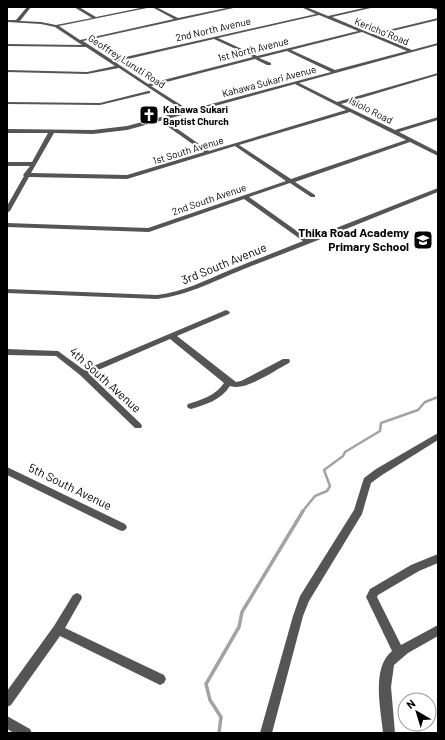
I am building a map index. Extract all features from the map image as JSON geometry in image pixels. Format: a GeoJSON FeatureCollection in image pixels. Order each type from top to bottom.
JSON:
{"type":"FeatureCollection","features":[{"type":"Feature","properties":{"kind":"street"},"geometry":{"type":"LineString","coordinates":[[17,22],[29,7]]}},
{"type":"Feature","properties":{"kind":"street"},"geometry":{"type":"LineString","coordinates":[[76,7],[96,18]]}},
{"type":"Feature","properties":{"kind":"street"},"geometry":{"type":"LineString","coordinates":[[7,21],[42,23],[56,26],[150,7]]}},
{"type":"Feature","properties":{"kind":"street"},"geometry":{"type":"LineString","coordinates":[[153,7],[177,20]]}},
{"type":"Feature","properties":{"kind":"street"},"geometry":{"type":"LineString","coordinates":[[79,41],[236,7]]}},
{"type":"Feature","properties":{"kind":"street","name":"Kericho Road"},"geometry":{"type":"LineString","coordinates":[[303,7],[411,51]]}},
{"type":"Feature","properties":{"kind":"street"},"geometry":{"type":"LineString","coordinates":[[328,17],[373,7]]}},
{"type":"Feature","properties":{"kind":"street"},"geometry":{"type":"LineString","coordinates":[[432,7],[438,9]]}},
{"type":"Feature","properties":{"kind":"street","name":"2nd North Avenue"},"geometry":{"type":"LineString","coordinates":[[111,62],[319,14]]}},
{"type":"Feature","properties":{"kind":"street"},"geometry":{"type":"LineString","coordinates":[[372,35],[438,19]]}},
{"type":"Feature","properties":{"kind":"street","name":"Geoffrey Luruti Road"},"geometry":{"type":"LineString","coordinates":[[56,26],[148,85],[152,91],[189,112]]}},
{"type":"Feature","properties":{"kind":"street","name":"1st North Avenue"},"geometry":{"type":"LineString","coordinates":[[148,85],[362,31]]}},
{"type":"Feature","properties":{"kind":"street"},"geometry":{"type":"LineString","coordinates":[[214,38],[269,64]]}},
{"type":"Feature","properties":{"kind":"street","name":"Kahawa Sukari Avenue"},"geometry":{"type":"LineString","coordinates":[[7,131],[92,132],[133,126],[438,44]]}},
{"type":"Feature","properties":{"kind":"street"},"geometry":{"type":"LineString","coordinates":[[7,45],[87,46]]}},
{"type":"Feature","properties":{"kind":"street"},"geometry":{"type":"LineString","coordinates":[[288,50],[335,72]]}},
{"type":"Feature","properties":{"kind":"street"},"geometry":{"type":"LineString","coordinates":[[7,71],[87,73],[119,67]]}},
{"type":"Feature","properties":{"kind":"street"},"geometry":{"type":"LineString","coordinates":[[338,103],[438,74]]}},
{"type":"Feature","properties":{"kind":"street","name":"Isiolo Road"},"geometry":{"type":"LineString","coordinates":[[296,82],[438,154]]}},
{"type":"Feature","properties":{"kind":"street"},"geometry":{"type":"LineString","coordinates":[[7,102],[100,104],[152,91]]}},
{"type":"Feature","properties":{"kind":"street","name":"1st South Avenue"},"geometry":{"type":"LineString","coordinates":[[26,175],[127,177],[350,110]]}},
{"type":"Feature","properties":{"kind":"street"},"geometry":{"type":"LineString","coordinates":[[396,132],[438,118]]}},
{"type":"Feature","properties":{"kind":"street"},"geometry":{"type":"LineString","coordinates":[[169,125],[209,153]]}},
{"type":"Feature","properties":{"kind":"street"},"geometry":{"type":"LineString","coordinates":[[7,212],[32,164],[51,132]]}},
{"type":"Feature","properties":{"kind":"street","name":"2nd South Avenue"},"geometry":{"type":"LineString","coordinates":[[7,225],[148,230],[410,140]]}},
{"type":"Feature","properties":{"kind":"street"},"geometry":{"type":"LineString","coordinates":[[236,145],[313,196]]}},
{"type":"Feature","properties":{"kind":"street"},"geometry":{"type":"LineString","coordinates":[[7,164],[32,164]]}},
{"type":"Feature","properties":{"kind":"street","name":"3rd South Avenue"},"geometry":{"type":"LineString","coordinates":[[7,291],[157,297],[170,296],[182,293],[438,190]]}},
{"type":"Feature","properties":{"kind":"street"},"geometry":{"type":"LineString","coordinates":[[245,197],[308,242]]}},
{"type":"Feature","properties":{"kind":"street"},"geometry":{"type":"LineString","coordinates":[[83,373],[226,312]]}},
{"type":"Feature","properties":{"kind":"street"},"geometry":{"type":"LineString","coordinates":[[172,336],[229,382],[235,385],[243,384],[286,361]]}},
{"type":"Feature","properties":{"kind":"street","name":"4th South Avenue"},"geometry":{"type":"LineString","coordinates":[[7,352],[58,354],[83,373],[138,426]]}},
{"type":"Feature","properties":{"kind":"street"},"geometry":{"type":"LineString","coordinates":[[191,406],[212,399],[222,393],[229,382]]}},
{"type":"Feature","properties":{"kind":"street"},"geometry":{"type":"LineString","coordinates":[[266,733],[304,599],[359,511],[367,481],[390,465],[438,436]]}},
{"type":"Feature","properties":{"kind":"street","name":"5th South Avenue"},"geometry":{"type":"LineString","coordinates":[[7,471],[122,526]]}},
{"type":"Feature","properties":{"kind":"street"},"geometry":{"type":"LineString","coordinates":[[399,652],[371,597],[374,592],[415,568],[438,558]]}},
{"type":"Feature","properties":{"kind":"street"},"geometry":{"type":"LineString","coordinates":[[7,701],[58,630],[77,598]]}},
{"type":"Feature","properties":{"kind":"street"},"geometry":{"type":"LineString","coordinates":[[58,630],[160,679]]}},
{"type":"Feature","properties":{"kind":"street"},"geometry":{"type":"LineString","coordinates":[[389,733],[386,675],[389,661],[399,652],[438,630]]}},
{"type":"Feature","properties":{"kind":"street"},"geometry":{"type":"LineString","coordinates":[[7,722],[26,733]]}},
{"type":"Feature","properties":{"kind":"waterway"},"geometry":{"type":"LineString","coordinates":[[302,512],[315,496],[327,491],[330,486],[324,470],[343,456],[345,452],[380,431],[381,423],[418,410],[425,402],[438,397]]}},
{"type":"Feature","properties":{"kind":"waterway"},"geometry":{"type":"LineString","coordinates":[[219,733],[221,717],[210,700],[206,684],[239,627],[242,612],[303,511]]}},
{"type":"Feature","properties":{"kind":"place","name":"Kahawa Sukari Baptist Church"},"geometry":{"type":"Point","coordinates":[149,115]}},
{"type":"Feature","properties":{"kind":"place","name":"Thika Road Academy Primary School"},"geometry":{"type":"Point","coordinates":[423,240]}}]}
